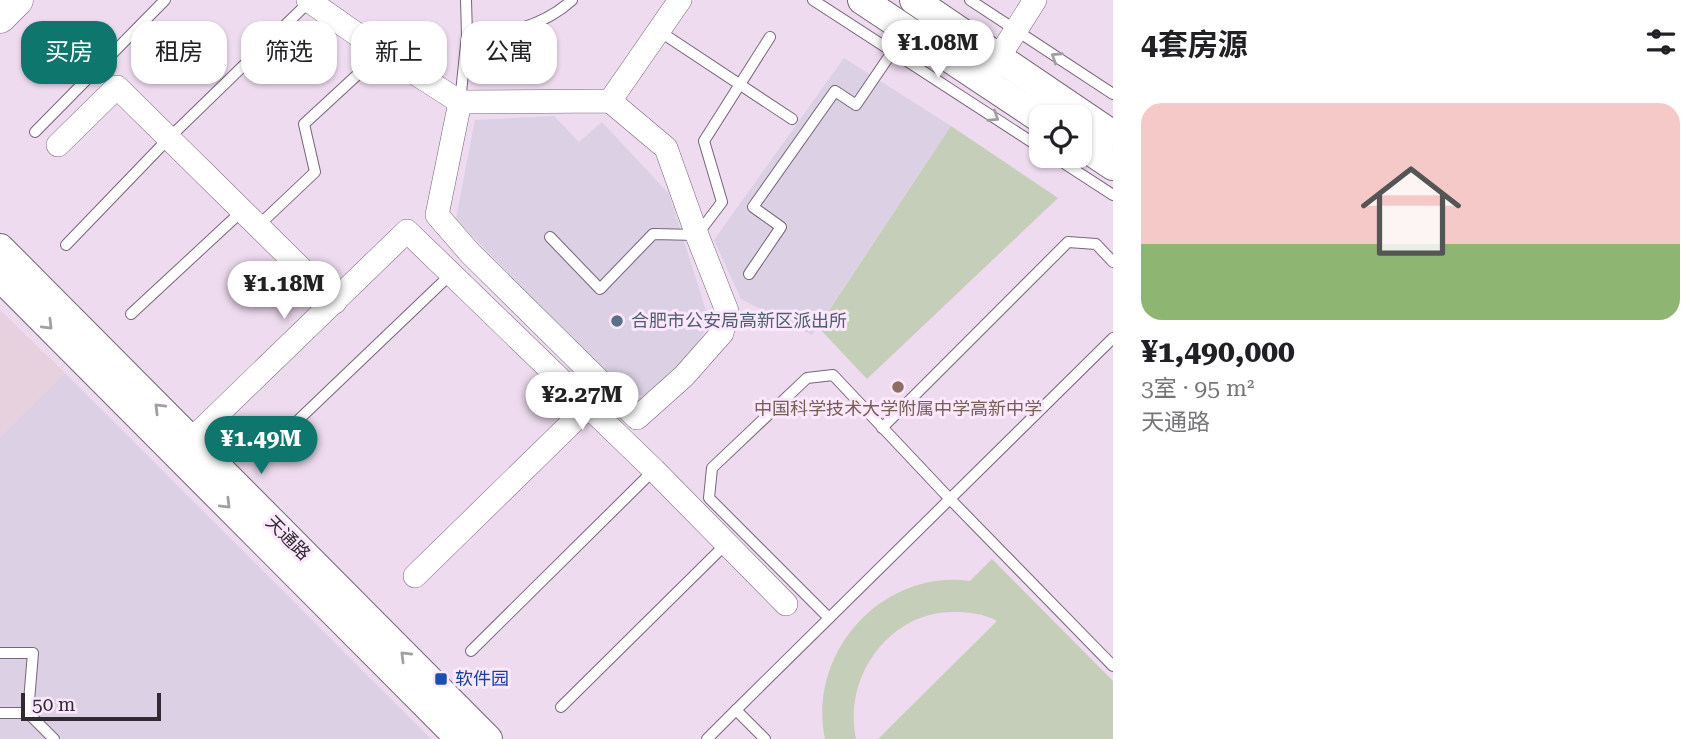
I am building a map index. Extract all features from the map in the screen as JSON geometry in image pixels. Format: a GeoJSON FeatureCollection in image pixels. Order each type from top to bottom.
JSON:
{"type":"FeatureCollection","features":[{"type":"Feature","properties":{"kind":"main road"},"geometry":{"type":"LineString","coordinates":[[0,17],[17,0]]}},
{"type":"Feature","properties":{"kind":"street"},"geometry":{"type":"LineString","coordinates":[[610,101],[680,0]]}},
{"type":"Feature","properties":{"kind":"street"},"geometry":{"type":"LineString","coordinates":[[862,0],[900,41],[991,70],[1113,135]]}},
{"type":"Feature","properties":{"kind":"street"},"geometry":{"type":"LineString","coordinates":[[914,0],[1029,107]]}},
{"type":"Feature","properties":{"kind":"street"},"geometry":{"type":"LineString","coordinates":[[991,70],[1035,0]]}},
{"type":"Feature","properties":{"kind":"street"},"geometry":{"type":"LineString","coordinates":[[309,1],[351,30]]}},
{"type":"Feature","properties":{"kind":"street"},"geometry":{"type":"LineString","coordinates":[[432,84],[460,102],[610,101],[666,148],[727,311],[722,333],[684,376],[637,418],[470,253],[437,215],[460,102]]}},
{"type":"Feature","properties":{"kind":"street"},"geometry":{"type":"LineString","coordinates":[[58,145],[117,87],[335,302]]}},
{"type":"Feature","properties":{"kind":"street"},"geometry":{"type":"LineString","coordinates":[[1092,152],[1113,166]]}},
{"type":"Feature","properties":{"kind":"street"},"geometry":{"type":"LineString","coordinates":[[191,440],[407,231],[589,407],[786,604]]}},
{"type":"Feature","properties":{"kind":"street","name":"天通路"},"geometry":{"type":"LineString","coordinates":[[0,248],[488,739]]}},
{"type":"Feature","properties":{"kind":"street","name":"天通路"},"geometry":{"type":"LineString","coordinates":[[0,277],[460,739]]}},
{"type":"Feature","properties":{"kind":"street"},"geometry":{"type":"LineString","coordinates":[[415,576],[589,407]]}},
{"type":"Feature","properties":{"kind":"lane"},"geometry":{"type":"LineString","coordinates":[[35,132],[165,0]]}},
{"type":"Feature","properties":{"kind":"lane"},"geometry":{"type":"LineString","coordinates":[[466,0],[467,21]]}},
{"type":"Feature","properties":{"kind":"lane"},"geometry":{"type":"LineString","coordinates":[[537,21],[572,0]]}},
{"type":"Feature","properties":{"kind":"lane"},"geometry":{"type":"LineString","coordinates":[[813,0],[900,41],[1029,139]]}},
{"type":"Feature","properties":{"kind":"lane"},"geometry":{"type":"LineString","coordinates":[[970,0],[1113,94]]}},
{"type":"Feature","properties":{"kind":"lane"},"geometry":{"type":"LineString","coordinates":[[66,245],[169,138],[309,1]]}},
{"type":"Feature","properties":{"kind":"lane"},"geometry":{"type":"LineString","coordinates":[[659,31],[792,120]]}},
{"type":"Feature","properties":{"kind":"lane"},"geometry":{"type":"LineString","coordinates":[[550,237],[600,289],[653,234],[697,235],[722,202],[704,141],[770,37]]}},
{"type":"Feature","properties":{"kind":"lane"},"geometry":{"type":"LineString","coordinates":[[749,274],[781,227],[753,207],[835,90],[856,105],[900,41]]}},
{"type":"Feature","properties":{"kind":"lane"},"geometry":{"type":"LineString","coordinates":[[131,313],[250,219],[315,172],[304,124],[351,81]]}},
{"type":"Feature","properties":{"kind":"lane"},"geometry":{"type":"LineString","coordinates":[[460,102],[462,84]]}},
{"type":"Feature","properties":{"kind":"lane"},"geometry":{"type":"LineString","coordinates":[[1071,168],[1113,195]]}},
{"type":"Feature","properties":{"kind":"lane"},"geometry":{"type":"LineString","coordinates":[[883,428],[1068,242],[1096,244],[1113,262]]}},
{"type":"Feature","properties":{"kind":"lane"},"geometry":{"type":"LineString","coordinates":[[269,448],[450,275]]}},
{"type":"Feature","properties":{"kind":"lane"},"geometry":{"type":"LineString","coordinates":[[707,739],[948,498],[1113,338]]}},
{"type":"Feature","properties":{"kind":"lane"},"geometry":{"type":"LineString","coordinates":[[829,618],[709,498],[712,468],[807,378],[833,375],[948,498],[1113,666]]}},
{"type":"Feature","properties":{"kind":"lane"},"geometry":{"type":"LineString","coordinates":[[471,651],[653,470]]}},
{"type":"Feature","properties":{"kind":"lane"},"geometry":{"type":"LineString","coordinates":[[561,707],[726,544]]}},
{"type":"Feature","properties":{"kind":"lane"},"geometry":{"type":"LineString","coordinates":[[0,653],[33,653],[28,713]]}},
{"type":"Feature","properties":{"kind":"lane"},"geometry":{"type":"LineString","coordinates":[[736,710],[765,739]]}},
{"type":"Feature","properties":{"kind":"lane"},"geometry":{"type":"LineString","coordinates":[[0,713],[28,713],[54,739]]}},
{"type":"Feature","properties":{"kind":"shaded area"},"geometry":{"type":"Polygon","coordinates":[[[844,58],[951,126],[812,335],[741,299],[714,240],[844,58]]]}},
{"type":"Feature","properties":{"kind":"shaded area"},"geometry":{"type":"Polygon","coordinates":[[[554,116],[579,142],[602,122],[669,194],[710,323],[676,376],[655,397],[624,393],[456,219],[475,120],[554,116]]]}},
{"type":"Feature","properties":{"kind":"shaded area"},"geometry":{"type":"Polygon","coordinates":[[[0,310],[65,373],[0,437],[0,310]]]}},
{"type":"Feature","properties":{"kind":"shaded area"},"geometry":{"type":"Polygon","coordinates":[[[65,373],[431,739],[0,739],[0,437],[65,373]]]}},
{"type":"Feature","properties":{"kind":"green space"},"geometry":{"type":"Polygon","coordinates":[[[951,126],[1058,198],[867,379],[818,327],[951,126]]]}},
{"type":"Feature","properties":{"kind":"green space"},"geometry":{"type":"Polygon","coordinates":[[[992,559],[1113,681],[1113,739],[878,739],[997,621],[977,614],[955,612],[931,615],[910,623],[891,635],[864,671],[854,716],[856,739],[825,739],[822,707],[828,676],[840,648],[858,623],[881,603],[908,589],[938,581],[970,581],[992,559]]]}},
{"type":"Feature","properties":{"kind":"place","name":"合肥市公安局高新区派出所"},"geometry":{"type":"Point","coordinates":[617,321]}},
{"type":"Feature","properties":{"kind":"place","name":"中国科学技术大学附属中学高新中学"},"geometry":{"type":"Point","coordinates":[898,387]}},
{"type":"Feature","properties":{"kind":"place","name":"软件园"},"geometry":{"type":"Point","coordinates":[441,679]}}]}
